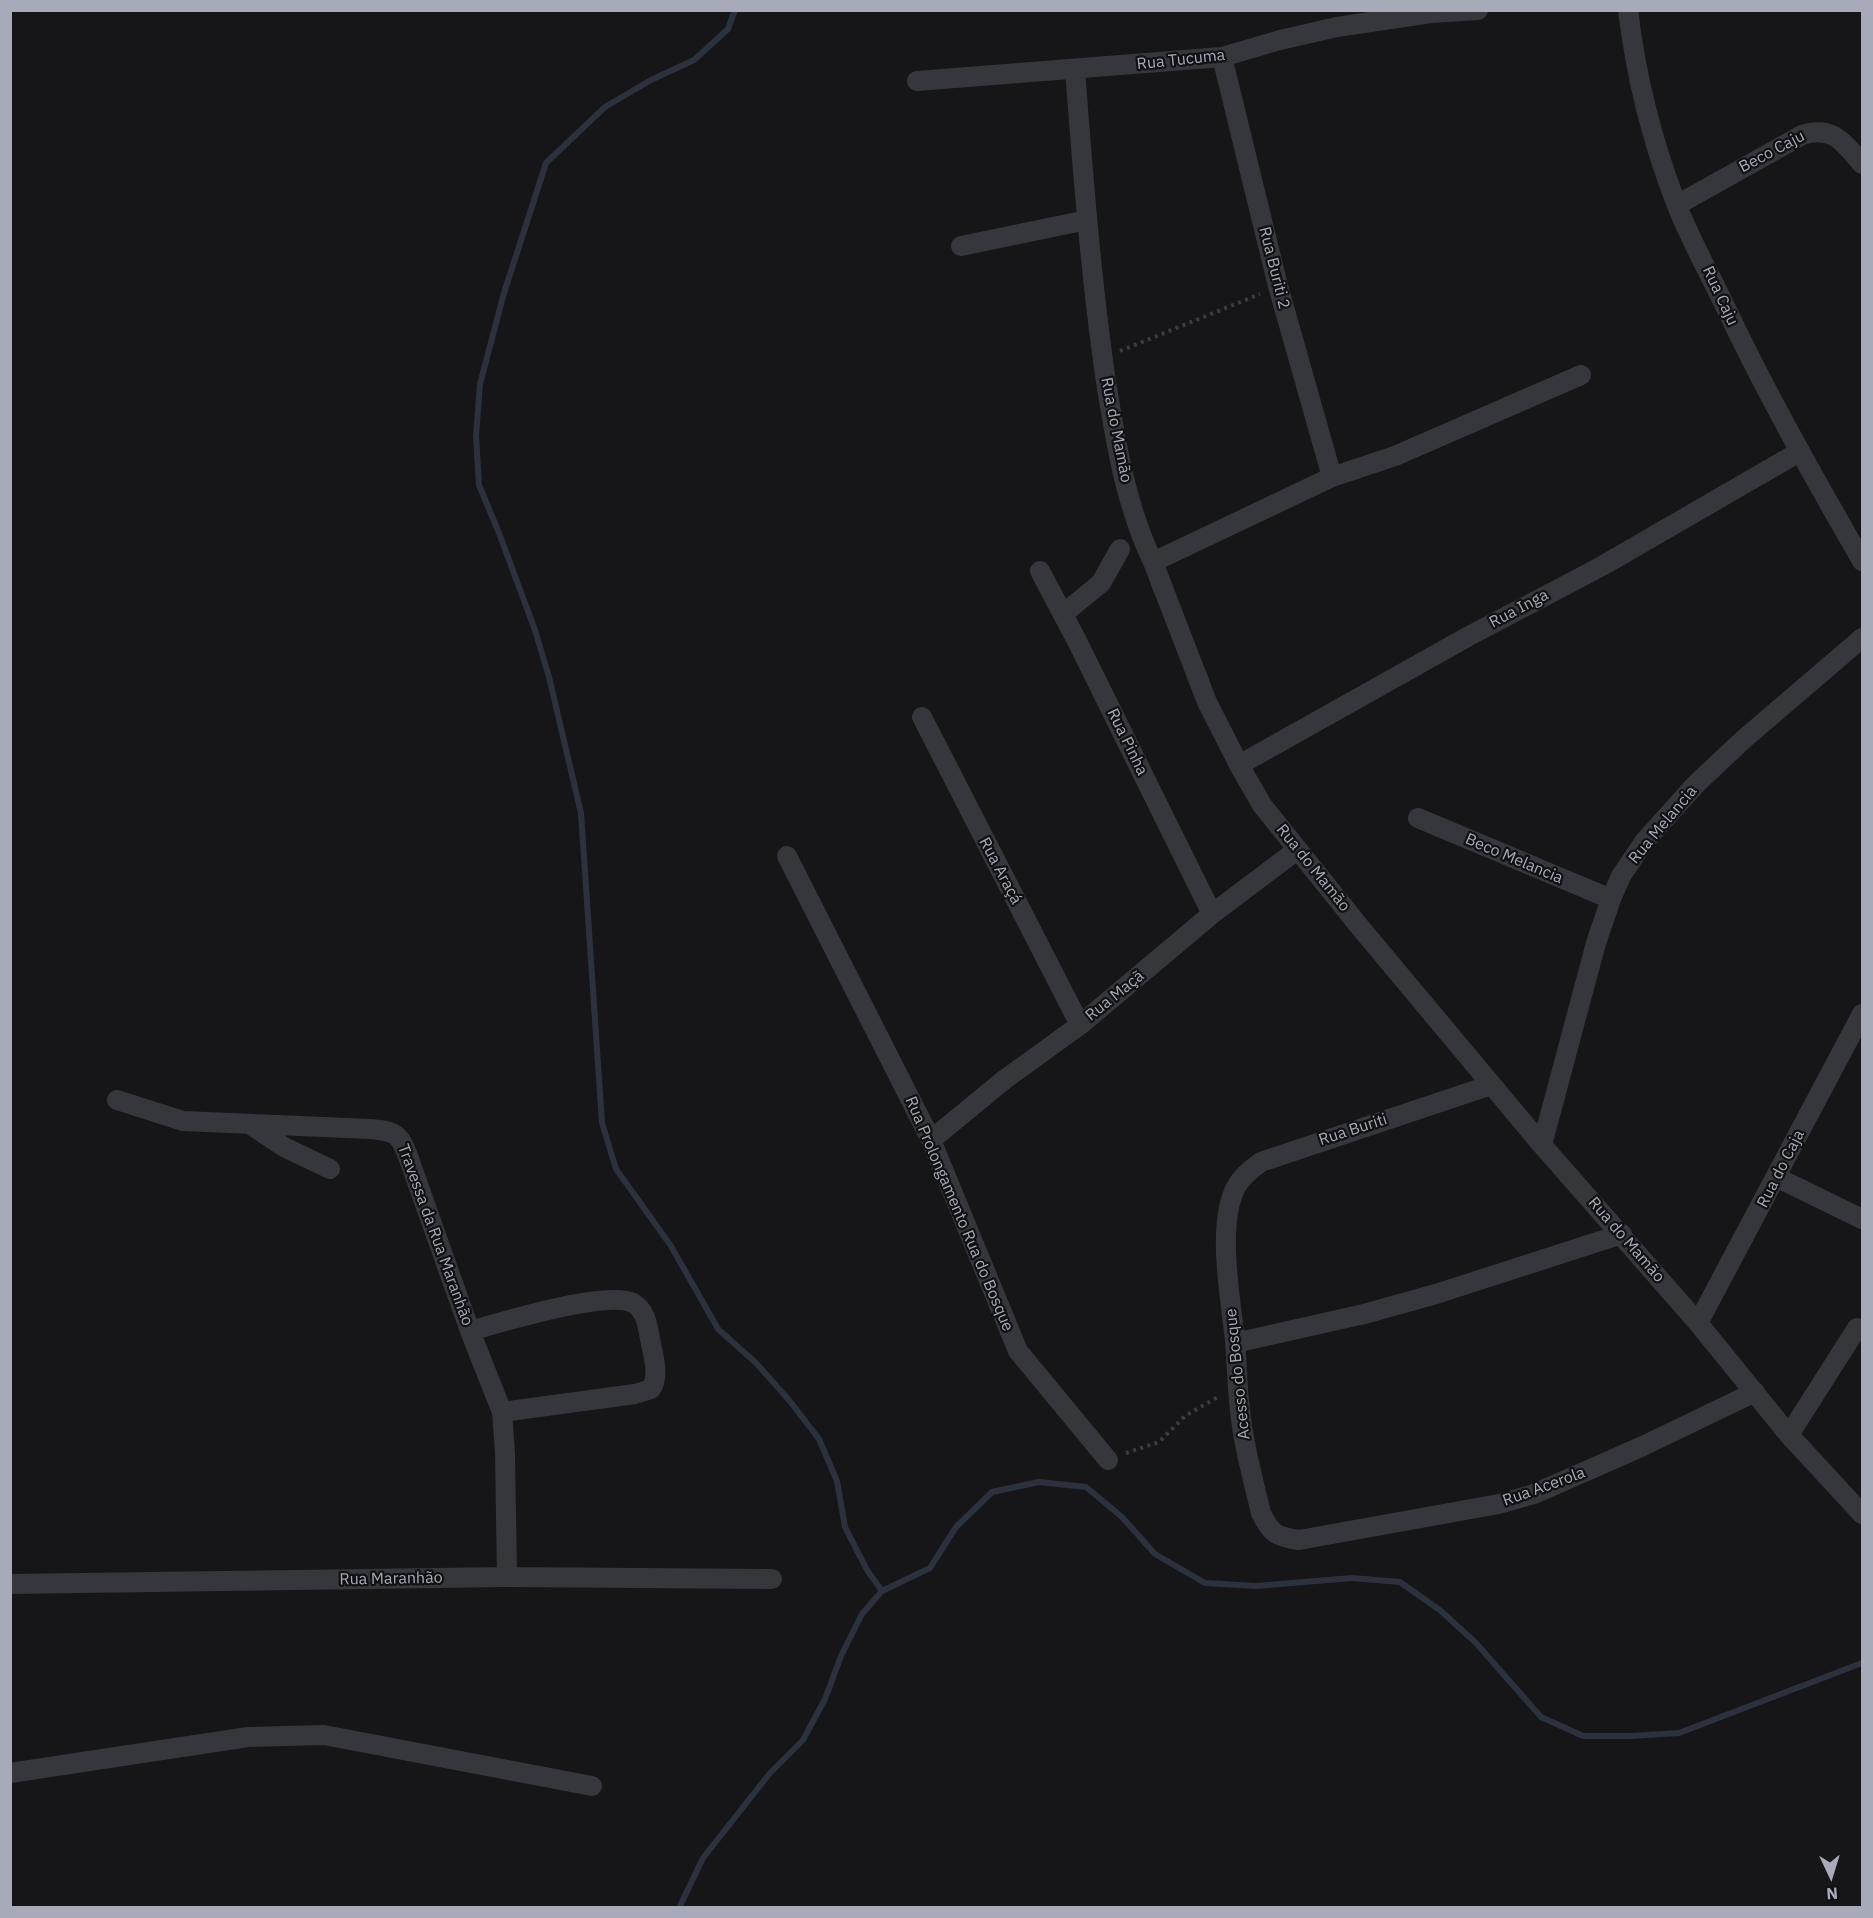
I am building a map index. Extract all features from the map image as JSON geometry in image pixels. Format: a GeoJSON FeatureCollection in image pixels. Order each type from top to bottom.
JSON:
{"type":"FeatureCollection","features":[{"type":"Feature","properties":{"kind":"street","name":"Rua Tucuma"},"geometry":{"type":"LineString","coordinates":[[917,81],[1222,57],[1280,40],[1337,27],[1478,10]]}},
{"type":"Feature","properties":{"kind":"street","name":"Rua Caju"},"geometry":{"type":"LineString","coordinates":[[1628,10],[1633,55],[1656,148],[1677,205],[1740,339],[1799,452],[1863,561]]}},
{"type":"Feature","properties":{"kind":"street","name":"Rua Buriti 2"},"geometry":{"type":"LineString","coordinates":[[1222,57],[1278,286],[1332,477]]}},
{"type":"Feature","properties":{"kind":"street","name":"Rua do Mamão"},"geometry":{"type":"LineString","coordinates":[[1075,70],[1103,358],[1114,434],[1127,492],[1142,540],[1153,562],[1207,702],[1239,765],[1262,805],[1297,850],[1491,1084],[1698,1323],[1789,1435],[1863,1514]]}},
{"type":"Feature","properties":{"kind":"street","name":"Beco Caju"},"geometry":{"type":"LineString","coordinates":[[1677,205],[1802,135],[1815,130],[1834,135],[1863,164]]}},
{"type":"Feature","properties":{"kind":"street"},"geometry":{"type":"LineString","coordinates":[[961,246],[1088,220]]}},
{"type":"Feature","properties":{"kind":"street"},"geometry":{"type":"LineString","coordinates":[[1153,562],[1332,477],[1395,456],[1581,375]]}},
{"type":"Feature","properties":{"kind":"street","name":"Rua Inga"},"geometry":{"type":"LineString","coordinates":[[1239,765],[1469,636],[1602,566],[1799,452]]}},
{"type":"Feature","properties":{"kind":"street"},"geometry":{"type":"LineString","coordinates":[[1063,614],[1101,583],[1120,549]]}},
{"type":"Feature","properties":{"kind":"street","name":"Rua Pinha"},"geometry":{"type":"LineString","coordinates":[[1040,571],[1212,914]]}},
{"type":"Feature","properties":{"kind":"street","name":"Rua Melancia"},"geometry":{"type":"LineString","coordinates":[[1542,1145],[1596,943],[1611,899],[1622,876],[1644,842],[1696,784],[1863,638]]}},
{"type":"Feature","properties":{"kind":"street","name":"Rua Araçá"},"geometry":{"type":"LineString","coordinates":[[922,717],[1080,1025]]}},
{"type":"Feature","properties":{"kind":"street","name":"Beco Melancia"},"geometry":{"type":"LineString","coordinates":[[1418,818],[1611,899]]}},
{"type":"Feature","properties":{"kind":"street","name":"Rua Maçã"},"geometry":{"type":"LineString","coordinates":[[930,1140],[1004,1080],[1080,1025],[1212,914],[1297,850]]}},
{"type":"Feature","properties":{"kind":"street","name":"Rua Prolongamento Rua do Bosque"},"geometry":{"type":"LineString","coordinates":[[787,856],[930,1140],[1018,1351],[1108,1460]]}},
{"type":"Feature","properties":{"kind":"street","name":"Rua do Caja"},"geometry":{"type":"LineString","coordinates":[[1698,1323],[1863,1014]]}},
{"type":"Feature","properties":{"kind":"street","name":"Rua Buriti"},"geometry":{"type":"LineString","coordinates":[[1232,1199],[1236,1187],[1247,1172],[1262,1162],[1491,1084]]}},
{"type":"Feature","properties":{"kind":"street","name":"Travessa da Rua Maranhão"},"geometry":{"type":"LineString","coordinates":[[117,1100],[183,1121],[370,1129],[389,1131],[396,1135],[407,1152],[470,1330],[502,1412],[506,1453],[507,1577]]}},
{"type":"Feature","properties":{"kind":"street"},"geometry":{"type":"LineString","coordinates":[[249,1124],[284,1147],[330,1169]]}},
{"type":"Feature","properties":{"kind":"street"},"geometry":{"type":"LineString","coordinates":[[1776,1177],[1863,1219]]}},
{"type":"Feature","properties":{"kind":"street","name":"Acesso do Bosque"},"geometry":{"type":"LineString","coordinates":[[1232,1199],[1227,1227],[1227,1272],[1240,1410],[1261,1513],[1268,1526],[1284,1538]]}},
{"type":"Feature","properties":{"kind":"street"},"geometry":{"type":"LineString","coordinates":[[1235,1343],[1375,1312],[1622,1234]]}},
{"type":"Feature","properties":{"kind":"street"},"geometry":{"type":"LineString","coordinates":[[470,1330],[599,1301],[621,1301],[634,1304],[647,1320],[654,1362],[654,1385],[651,1389],[635,1394],[502,1412]]}},
{"type":"Feature","properties":{"kind":"street"},"geometry":{"type":"LineString","coordinates":[[1789,1435],[1857,1328]]}},
{"type":"Feature","properties":{"kind":"street","name":"Rua Acerola"},"geometry":{"type":"LineString","coordinates":[[1284,1538],[1299,1540],[1324,1537],[1499,1504],[1525,1496],[1599,1466],[1755,1392]]}},
{"type":"Feature","properties":{"kind":"street","name":"Rua Maranhão"},"geometry":{"type":"LineString","coordinates":[[10,1584],[507,1577],[772,1579]]}},
{"type":"Feature","properties":{"kind":"street"},"geometry":{"type":"LineString","coordinates":[[10,1773],[248,1737],[324,1735],[592,1786]]}},
{"type":"Feature","properties":{"kind":"path"},"geometry":{"type":"LineString","coordinates":[[1103,358],[1278,286]]}},
{"type":"Feature","properties":{"kind":"path"},"geometry":{"type":"LineString","coordinates":[[1108,1460],[1159,1442],[1185,1416],[1218,1397]]}},
{"type":"Feature","properties":{"kind":"waterway"},"geometry":{"type":"LineString","coordinates":[[735,10],[728,29],[694,60],[651,80],[605,107],[546,163],[504,293],[480,384],[476,436],[479,485],[535,630],[549,677],[581,813],[602,1123],[616,1169],[671,1246],[718,1329],[756,1363],[819,1439],[837,1481],[845,1527],[867,1570],[882,1591]]}},
{"type":"Feature","properties":{"kind":"waterway"},"geometry":{"type":"LineString","coordinates":[[679,1908],[703,1858],[770,1773],[803,1740],[825,1699],[841,1656],[862,1614],[882,1591],[930,1568],[956,1527],[992,1492],[1039,1482],[1086,1487],[1122,1517],[1155,1554],[1205,1583],[1256,1586],[1352,1578],[1400,1582],[1441,1611],[1476,1643],[1541,1717],[1583,1736],[1679,1733],[1862,1663]]}}]}
